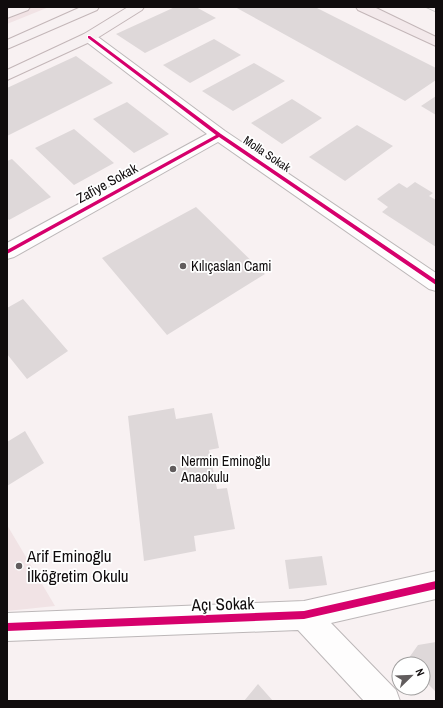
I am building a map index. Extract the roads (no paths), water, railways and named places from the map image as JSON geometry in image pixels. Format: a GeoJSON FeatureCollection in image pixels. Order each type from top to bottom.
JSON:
{"type":"FeatureCollection","features":[{"type":"Feature","properties":{"kind":"highway"},"geometry":{"type":"LineString","coordinates":[[363,7],[436,42]]}},
{"type":"Feature","properties":{"kind":"main road"},"geometry":{"type":"LineString","coordinates":[[7,9],[11,7]]}},
{"type":"Feature","properties":{"kind":"main road"},"geometry":{"type":"LineString","coordinates":[[7,14],[23,7]]}},
{"type":"Feature","properties":{"kind":"main road"},"geometry":{"type":"LineString","coordinates":[[7,40],[87,7]]}},
{"type":"Feature","properties":{"kind":"main road"},"geometry":{"type":"LineString","coordinates":[[7,45],[92,7]]}},
{"type":"Feature","properties":{"kind":"main road"},"geometry":{"type":"LineString","coordinates":[[29,50],[123,7]]}},
{"type":"Feature","properties":{"kind":"main road"},"geometry":{"type":"LineString","coordinates":[[7,76],[89,37],[137,7]]}},
{"type":"Feature","properties":{"kind":"street","name":"Molla Sokak"},"geometry":{"type":"LineString","coordinates":[[89,37],[219,135],[436,283]]}},
{"type":"Feature","properties":{"kind":"street","name":"Zafiye Sokak"},"geometry":{"type":"LineString","coordinates":[[7,252],[219,135]]}},
{"type":"Feature","properties":{"kind":"street","name":"Açı Sokak"},"geometry":{"type":"LineString","coordinates":[[7,627],[304,615],[436,585]]}},
{"type":"Feature","properties":{"kind":"street"},"geometry":{"type":"LineString","coordinates":[[304,615],[384,701]]}},
{"type":"Feature","properties":{"kind":"tram line"},"geometry":{"type":"LineString","coordinates":[[425,7],[436,12]]}},
{"type":"Feature","properties":{"kind":"place","name":"Kılıçaslan Cami"},"geometry":{"type":"Point","coordinates":[183,266]}},
{"type":"Feature","properties":{"kind":"place","name":"Nermin Eminoğlu Anaokulu"},"geometry":{"type":"Point","coordinates":[173,469]}},
{"type":"Feature","properties":{"kind":"place","name":"Arif Eminoğlu İlköğretim Okulu"},"geometry":{"type":"Point","coordinates":[19,566]}}]}
